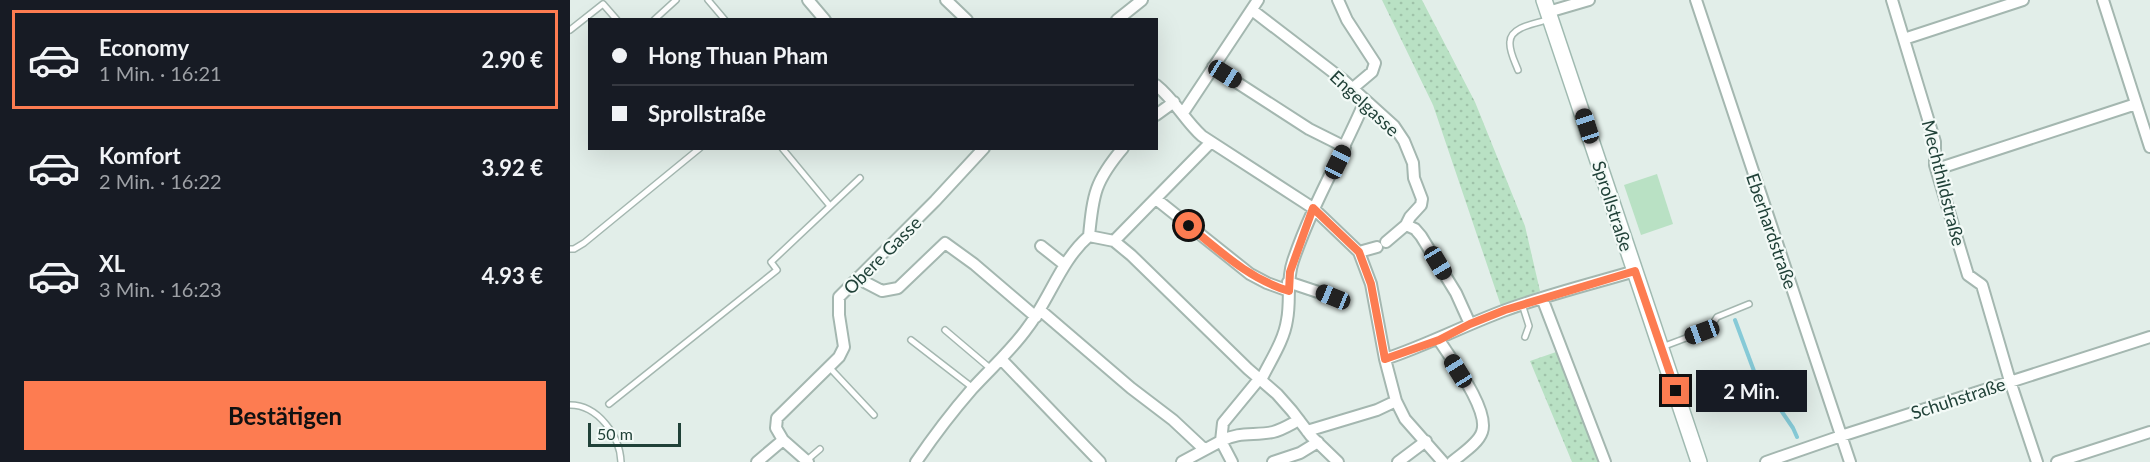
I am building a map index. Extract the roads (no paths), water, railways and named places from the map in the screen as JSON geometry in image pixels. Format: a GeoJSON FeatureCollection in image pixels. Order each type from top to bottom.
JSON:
{"type":"FeatureCollection","features":[{"type":"Feature","properties":{"kind":"main road","name":"Sprollstraße"},"geometry":{"type":"LineString","coordinates":[[1549,8],[1699,462]]}},
{"type":"Feature","properties":{"kind":"street"},"geometry":{"type":"LineString","coordinates":[[808,0],[823,18]]}},
{"type":"Feature","properties":{"kind":"street"},"geometry":{"type":"LineString","coordinates":[[946,0],[965,18]]}},
{"type":"Feature","properties":{"kind":"street"},"geometry":{"type":"LineString","coordinates":[[1120,18],[1142,0]]}},
{"type":"Feature","properties":{"kind":"street"},"geometry":{"type":"LineString","coordinates":[[1183,113],[1258,0]]}},
{"type":"Feature","properties":{"kind":"street"},"geometry":{"type":"LineString","coordinates":[[1338,0],[1347,20],[1375,63],[1372,72],[1353,88]]}},
{"type":"Feature","properties":{"kind":"street"},"geometry":{"type":"LineString","coordinates":[[1549,8],[1589,0]]}},
{"type":"Feature","properties":{"kind":"street","name":"Eberhardstraße"},"geometry":{"type":"LineString","coordinates":[[1696,0],[1850,462]]}},
{"type":"Feature","properties":{"kind":"street","name":"Mechthildstraße"},"geometry":{"type":"LineString","coordinates":[[1892,0],[1935,142],[1936,169],[1968,275],[1982,285],[2037,462]]}},
{"type":"Feature","properties":{"kind":"street"},"geometry":{"type":"LineString","coordinates":[[1904,39],[2023,0]]}},
{"type":"Feature","properties":{"kind":"street"},"geometry":{"type":"LineString","coordinates":[[2103,0],[2150,147]]}},
{"type":"Feature","properties":{"kind":"street","name":"Engelgasse"},"geometry":{"type":"LineString","coordinates":[[1252,10],[1353,88],[1401,135],[1413,163],[1414,178],[1422,199],[1421,205],[1406,225],[1382,244],[1359,252]]}},
{"type":"Feature","properties":{"kind":"street"},"geometry":{"type":"LineString","coordinates":[[1213,67],[1300,124],[1345,147]]}},
{"type":"Feature","properties":{"kind":"street"},"geometry":{"type":"LineString","coordinates":[[1158,90],[1165,109],[1183,113],[1196,131],[1210,143],[1313,208],[1359,252],[1371,284],[1385,359],[1396,401],[1405,419],[1443,462]]}},
{"type":"Feature","properties":{"kind":"street"},"geometry":{"type":"LineString","coordinates":[[1232,462],[1221,441],[1223,423],[1260,379],[1284,332],[1289,307],[1288,286],[1292,264],[1313,208],[1345,147],[1365,101]]}},
{"type":"Feature","properties":{"kind":"street"},"geometry":{"type":"LineString","coordinates":[[1936,169],[2136,104]]}},
{"type":"Feature","properties":{"kind":"street"},"geometry":{"type":"LineString","coordinates":[[1118,237],[1210,143]]}},
{"type":"Feature","properties":{"kind":"street","name":"Obere Gasse"},"geometry":{"type":"LineString","coordinates":[[783,440],[776,428],[777,418],[839,357],[844,347],[839,297],[935,201],[982,150]]}},
{"type":"Feature","properties":{"kind":"street"},"geometry":{"type":"LineString","coordinates":[[1089,236],[1096,186],[1122,150]]}},
{"type":"Feature","properties":{"kind":"street"},"geometry":{"type":"LineString","coordinates":[[1156,199],[1250,274],[1266,284],[1288,286],[1333,297]]}},
{"type":"Feature","properties":{"kind":"street"},"geometry":{"type":"LineString","coordinates":[[1406,225],[1415,229],[1421,236],[1456,293],[1470,324]]}},
{"type":"Feature","properties":{"kind":"street"},"geometry":{"type":"LineString","coordinates":[[916,462],[973,388],[1001,359],[1038,314],[1077,246],[1089,236],[1118,237],[1296,415],[1312,437],[1338,462]]}},
{"type":"Feature","properties":{"kind":"street"},"geometry":{"type":"LineString","coordinates":[[857,278],[882,291],[897,288],[945,243],[1066,334],[1173,420],[1204,449]]}},
{"type":"Feature","properties":{"kind":"street"},"geometry":{"type":"LineString","coordinates":[[1041,246],[1065,265]]}},
{"type":"Feature","properties":{"kind":"street"},"geometry":{"type":"LineString","coordinates":[[1385,359],[1439,340],[1470,324],[1522,304],[1635,271]]}},
{"type":"Feature","properties":{"kind":"street"},"geometry":{"type":"LineString","coordinates":[[1542,298],[1605,462]]}},
{"type":"Feature","properties":{"kind":"street","name":"Schuhstraße"},"geometry":{"type":"LineString","coordinates":[[1766,462],[2150,337]]}},
{"type":"Feature","properties":{"kind":"street"},"geometry":{"type":"LineString","coordinates":[[1439,340],[1474,398],[1482,419],[1483,431],[1478,439],[1452,462]]}},
{"type":"Feature","properties":{"kind":"street"},"geometry":{"type":"LineString","coordinates":[[1001,359],[1100,462]]}},
{"type":"Feature","properties":{"kind":"street"},"geometry":{"type":"LineString","coordinates":[[1273,462],[1300,453],[1312,437],[1340,420],[1377,410],[1396,401]]}},
{"type":"Feature","properties":{"kind":"street"},"geometry":{"type":"LineString","coordinates":[[1182,462],[1229,436],[1274,432],[1296,415]]}},
{"type":"Feature","properties":{"kind":"street"},"geometry":{"type":"LineString","coordinates":[[2057,462],[2150,432]]}},
{"type":"Feature","properties":{"kind":"street"},"geometry":{"type":"LineString","coordinates":[[757,462],[783,440],[807,461]]}},
{"type":"Feature","properties":{"kind":"street"},"geometry":{"type":"LineString","coordinates":[[1398,462],[1426,441]]}},
{"type":"Feature","properties":{"kind":"lane"},"geometry":{"type":"LineString","coordinates":[[656,18],[676,0]]}},
{"type":"Feature","properties":{"kind":"lane"},"geometry":{"type":"LineString","coordinates":[[708,0],[723,18]]}},
{"type":"Feature","properties":{"kind":"lane"},"geometry":{"type":"LineString","coordinates":[[570,30],[601,2],[615,18]]}},
{"type":"Feature","properties":{"kind":"lane"},"geometry":{"type":"LineString","coordinates":[[1518,70],[1509,43],[1511,36],[1549,8]]}},
{"type":"Feature","properties":{"kind":"lane"},"geometry":{"type":"LineString","coordinates":[[570,249],[584,243],[698,150]]}},
{"type":"Feature","properties":{"kind":"lane"},"geometry":{"type":"LineString","coordinates":[[784,150],[830,206]]}},
{"type":"Feature","properties":{"kind":"lane"},"geometry":{"type":"LineString","coordinates":[[609,404],[777,270],[771,262],[860,178]]}},
{"type":"Feature","properties":{"kind":"lane"},"geometry":{"type":"LineString","coordinates":[[1522,304],[1529,326],[1525,337]]}},
{"type":"Feature","properties":{"kind":"lane"},"geometry":{"type":"LineString","coordinates":[[1661,347],[1702,332],[1712,325],[1717,317],[1749,304]]}},
{"type":"Feature","properties":{"kind":"lane"},"geometry":{"type":"LineString","coordinates":[[945,330],[992,369]]}},
{"type":"Feature","properties":{"kind":"lane"},"geometry":{"type":"LineString","coordinates":[[911,340],[973,388]]}},
{"type":"Feature","properties":{"kind":"lane"},"geometry":{"type":"LineString","coordinates":[[829,367],[874,415]]}},
{"type":"Feature","properties":{"kind":"lane"},"geometry":{"type":"LineString","coordinates":[[570,405],[585,408],[604,423],[616,439],[621,462]]}},
{"type":"Feature","properties":{"kind":"lane"},"geometry":{"type":"LineString","coordinates":[[807,461],[820,449]]}},
{"type":"Feature","properties":{"kind":"waterway"},"geometry":{"type":"LineString","coordinates":[[1735,320],[1754,371],[1797,437]]}}]}
